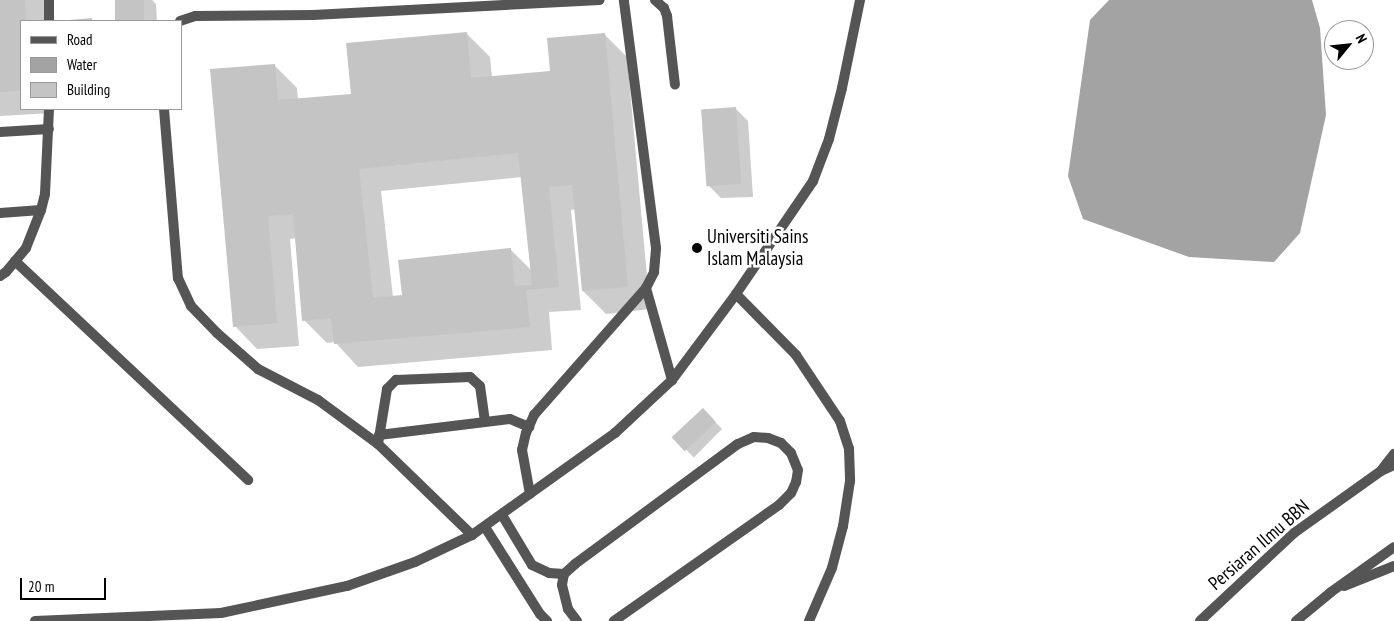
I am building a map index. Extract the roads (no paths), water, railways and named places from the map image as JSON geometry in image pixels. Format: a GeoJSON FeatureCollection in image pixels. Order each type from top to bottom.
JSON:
{"type":"FeatureCollection","features":[{"type":"Feature","properties":{"kind":"street"},"geometry":{"type":"LineString","coordinates":[[49,0],[49,20]]}},
{"type":"Feature","properties":{"kind":"street"},"geometry":{"type":"LineString","coordinates":[[182,20],[195,16],[314,15],[600,0]]}},
{"type":"Feature","properties":{"kind":"street"},"geometry":{"type":"LineString","coordinates":[[530,494],[522,450],[534,415],[646,288],[654,272],[656,248],[624,0]]}},
{"type":"Feature","properties":{"kind":"street"},"geometry":{"type":"LineString","coordinates":[[655,0],[664,8],[667,16],[675,85]]}},
{"type":"Feature","properties":{"kind":"street"},"geometry":{"type":"LineString","coordinates":[[35,621],[221,613],[347,586],[415,562],[472,535],[615,433],[672,380],[736,294],[813,182],[829,139],[842,88],[860,0]]}},
{"type":"Feature","properties":{"kind":"street"},"geometry":{"type":"LineString","coordinates":[[0,276],[26,248],[41,210],[45,194],[50,129],[49,110]]}},
{"type":"Feature","properties":{"kind":"street"},"geometry":{"type":"LineString","coordinates":[[164,110],[178,278],[191,306],[216,333],[258,369],[318,400],[379,440],[472,535]]}},
{"type":"Feature","properties":{"kind":"street"},"geometry":{"type":"LineString","coordinates":[[0,132],[50,129]]}},
{"type":"Feature","properties":{"kind":"street"},"geometry":{"type":"LineString","coordinates":[[0,213],[41,210]]}},
{"type":"Feature","properties":{"kind":"street"},"geometry":{"type":"LineString","coordinates":[[15,261],[248,480]]}},
{"type":"Feature","properties":{"kind":"street"},"geometry":{"type":"LineString","coordinates":[[646,288],[672,380]]}},
{"type":"Feature","properties":{"kind":"street"},"geometry":{"type":"LineString","coordinates":[[736,294],[796,355],[840,421],[849,449],[850,481],[843,526],[832,568],[809,621]]}},
{"type":"Feature","properties":{"kind":"street"},"geometry":{"type":"LineString","coordinates":[[379,440],[387,390],[396,380],[470,377],[480,386],[485,422]]}},
{"type":"Feature","properties":{"kind":"street"},"geometry":{"type":"LineString","coordinates":[[379,440],[510,419],[529,427]]}},
{"type":"Feature","properties":{"kind":"street"},"geometry":{"type":"LineString","coordinates":[[502,515],[532,565],[549,574],[564,574],[738,444],[754,436],[768,438],[781,444],[791,453],[798,470],[796,482],[791,493],[779,505],[614,621]]}},
{"type":"Feature","properties":{"kind":"street"},"geometry":{"type":"LineString","coordinates":[[1381,470],[1394,454]]}},
{"type":"Feature","properties":{"kind":"street","name":"Persiaran Ilmu BBN"},"geometry":{"type":"LineString","coordinates":[[1200,621],[1294,533],[1381,470],[1394,464]]}},
{"type":"Feature","properties":{"kind":"street"},"geometry":{"type":"LineString","coordinates":[[485,527],[546,621]]}},
{"type":"Feature","properties":{"kind":"street"},"geometry":{"type":"LineString","coordinates":[[1296,621],[1331,592],[1394,547]]}},
{"type":"Feature","properties":{"kind":"street"},"geometry":{"type":"LineString","coordinates":[[1331,592],[1394,566]]}},
{"type":"Feature","properties":{"kind":"street"},"geometry":{"type":"LineString","coordinates":[[564,574],[563,595],[568,609],[577,621]]}},
{"type":"Feature","properties":{"kind":"water"},"geometry":{"type":"Polygon","coordinates":[[[1109,0],[1312,0],[1320,28],[1326,115],[1300,233],[1274,262],[1189,257],[1083,219],[1068,176],[1090,20],[1109,0]]]}},
{"type":"Feature","properties":{"kind":"place","name":"Universiti Sains Islam Malaysia"},"geometry":{"type":"Point","coordinates":[697,248]}}]}
